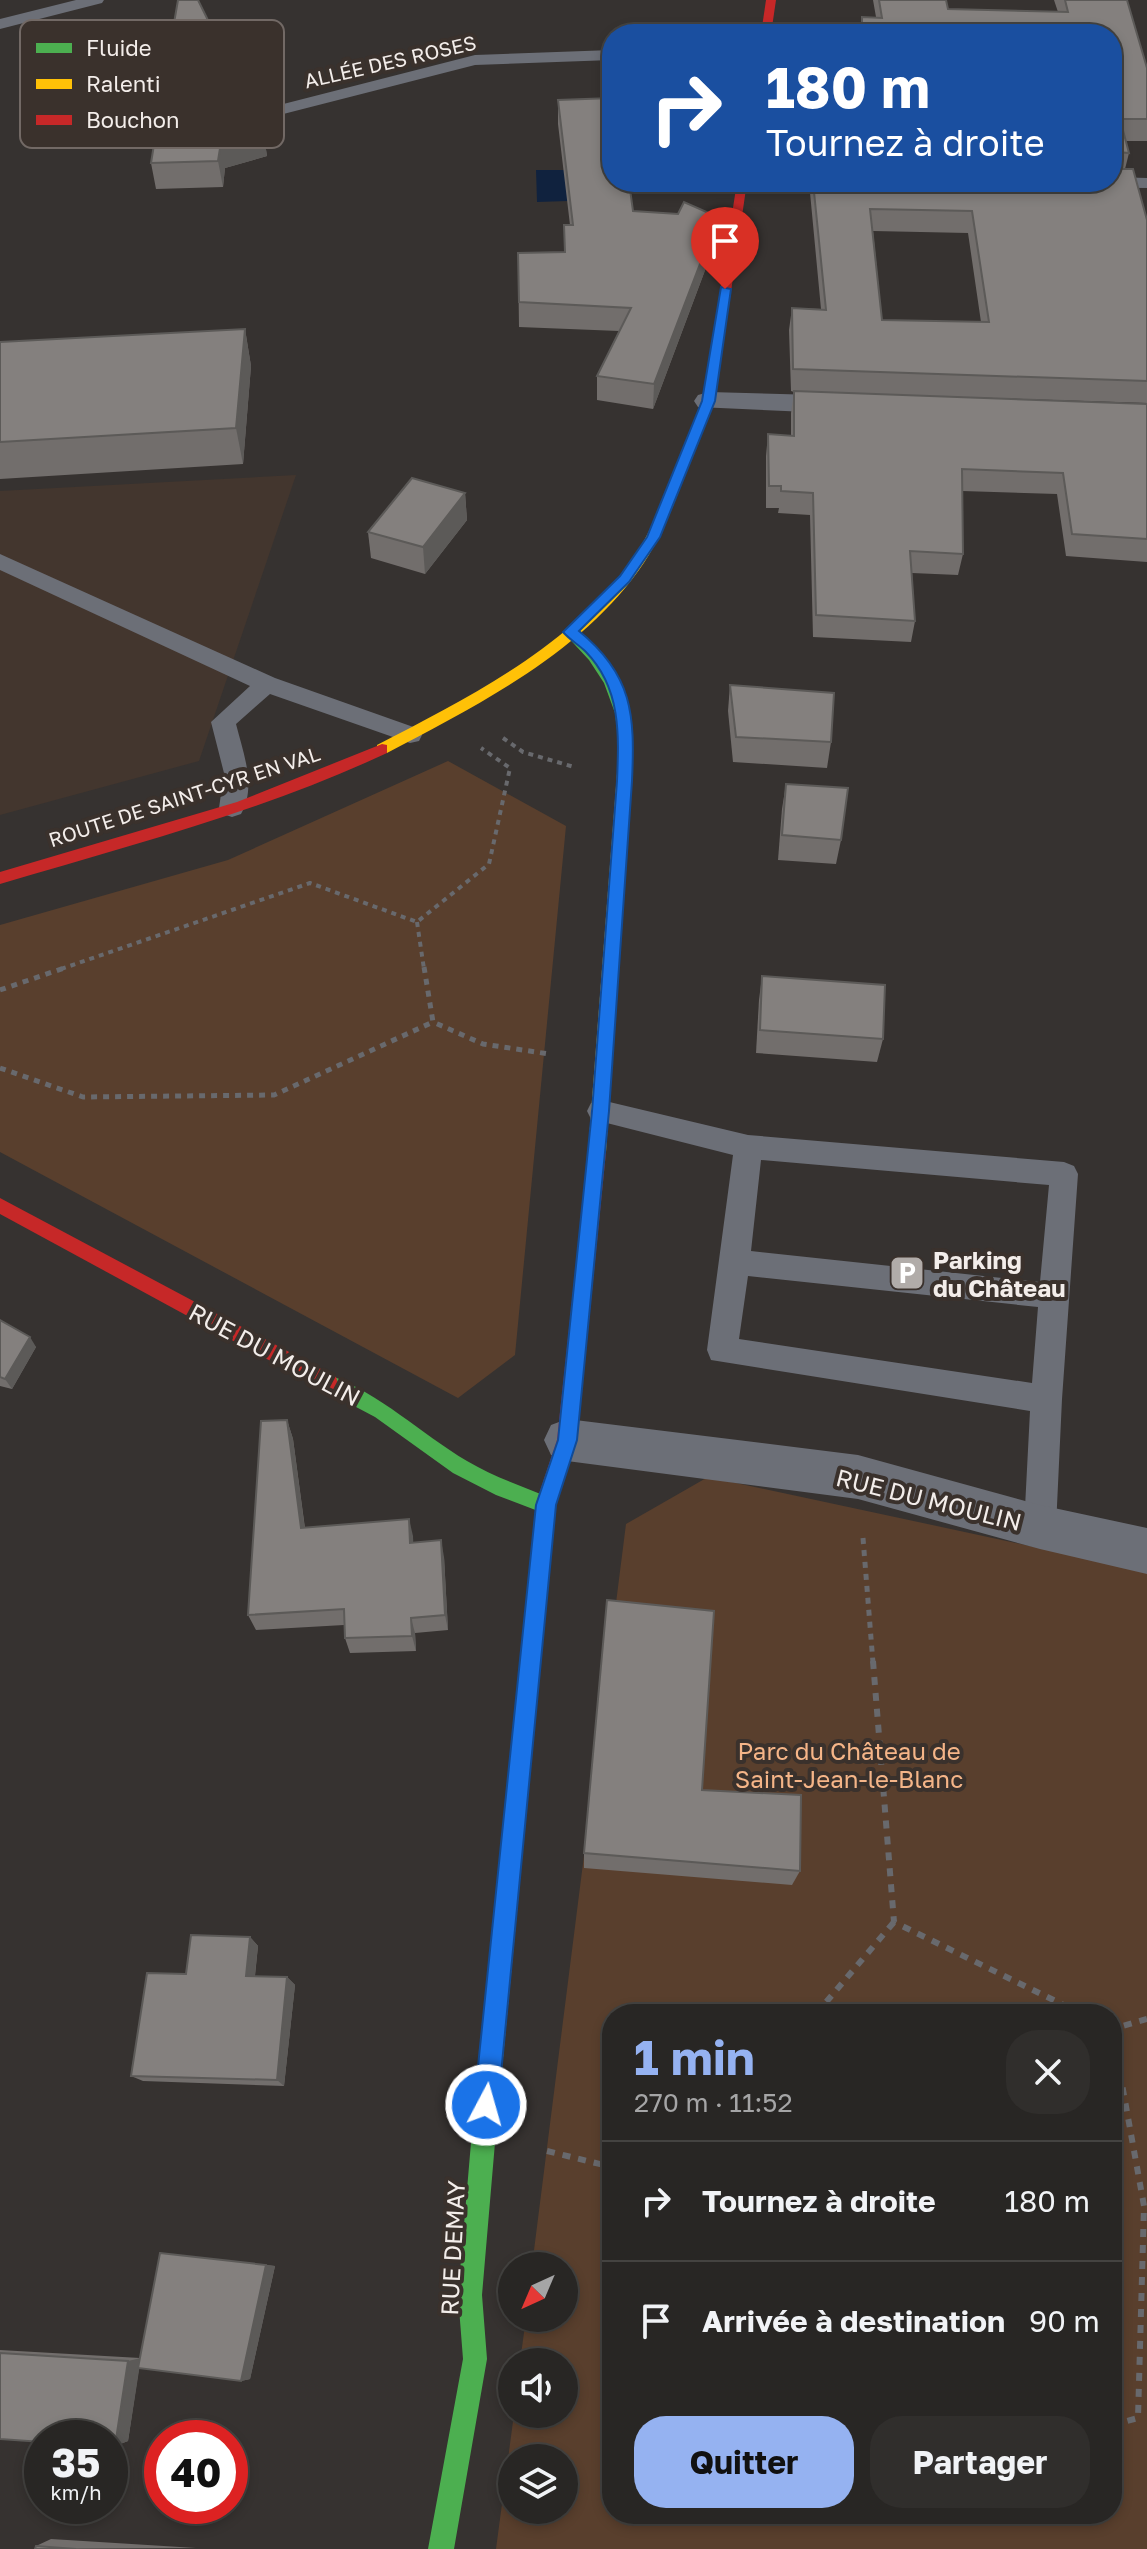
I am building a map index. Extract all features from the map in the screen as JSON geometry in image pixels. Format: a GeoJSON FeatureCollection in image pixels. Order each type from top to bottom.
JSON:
{"type":"FeatureCollection","features":[{"type":"Feature","properties":{"kind":"street"},"geometry":{"type":"LineString","coordinates":[[767,24],[771,0]]}},
{"type":"Feature","properties":{"kind":"street","name":"ROUTE DE SAINT-CYR EN VAL"},"geometry":{"type":"LineString","coordinates":[[0,878],[232,808],[351,765],[410,735],[545,655],[570,632],[625,579],[653,537],[709,401],[740,192]]}},
{"type":"Feature","properties":{"kind":"street"},"geometry":{"type":"LineString","coordinates":[[709,401],[876,406]]}},
{"type":"Feature","properties":{"kind":"street","name":"RUE DEMAY"},"geometry":{"type":"LineString","coordinates":[[441,2549],[475,2359],[470,2295],[483,2137],[546,1505],[567,1440],[601,1111],[625,781],[626,742],[618,686],[592,650],[570,632]]}},
{"type":"Feature","properties":{"kind":"street","name":"RUE DU MOULIN"},"geometry":{"type":"LineString","coordinates":[[0,1205],[382,1411],[420,1444],[523,1499],[546,1505]]}},
{"type":"Feature","properties":{"kind":"street","name":"RUE DU MOULIN"},"geometry":{"type":"LineString","coordinates":[[567,1440],[858,1477],[1040,1527],[1147,1551]]}},
{"type":"Feature","properties":{"kind":"lane"},"geometry":{"type":"LineString","coordinates":[[0,24],[96,0]]}},
{"type":"Feature","properties":{"kind":"lane","name":"ALLÉE DES ROSES"},"geometry":{"type":"LineString","coordinates":[[284,109],[475,60],[602,55]]}},
{"type":"Feature","properties":{"kind":"lane"},"geometry":{"type":"LineString","coordinates":[[1122,183],[1147,183]]}},
{"type":"Feature","properties":{"kind":"lane"},"geometry":{"type":"LineString","coordinates":[[0,561],[267,684],[410,735]]}},
{"type":"Feature","properties":{"kind":"lane"},"geometry":{"type":"LineString","coordinates":[[232,808],[236,773],[223,722],[267,684]]}},
{"type":"Feature","properties":{"kind":"lane"},"geometry":{"type":"LineString","coordinates":[[601,1111],[748,1147],[1064,1174],[1046,1399],[1040,1527]]}},
{"type":"Feature","properties":{"kind":"lane"},"geometry":{"type":"LineString","coordinates":[[748,1147],[722,1350],[1046,1399]]}},
{"type":"Feature","properties":{"kind":"lane"},"geometry":{"type":"LineString","coordinates":[[735,1262],[1054,1296]]}},
{"type":"Feature","properties":{"kind":"path"},"geometry":{"type":"LineString","coordinates":[[492,730],[523,752],[625,781]]}},
{"type":"Feature","properties":{"kind":"path"},"geometry":{"type":"LineString","coordinates":[[417,922],[489,864],[510,768],[472,742]]}},
{"type":"Feature","properties":{"kind":"path"},"geometry":{"type":"LineString","coordinates":[[0,990],[310,883],[417,922]]}},
{"type":"Feature","properties":{"kind":"path"},"geometry":{"type":"LineString","coordinates":[[417,922],[433,1022]]}},
{"type":"Feature","properties":{"kind":"path"},"geometry":{"type":"LineString","coordinates":[[0,1068],[83,1097],[274,1095],[433,1022],[483,1044],[557,1055]]}},
{"type":"Feature","properties":{"kind":"path"},"geometry":{"type":"LineString","coordinates":[[824,2004],[894,1922],[858,1477]]}},
{"type":"Feature","properties":{"kind":"path"},"geometry":{"type":"LineString","coordinates":[[894,1922],[1062,2004]]}},
{"type":"Feature","properties":{"kind":"path"},"geometry":{"type":"LineString","coordinates":[[1122,2025],[1147,2019]]}},
{"type":"Feature","properties":{"kind":"path"},"geometry":{"type":"LineString","coordinates":[[1122,2080],[1146,2206],[1138,2418],[1122,2422]]}},
{"type":"Feature","properties":{"kind":"path"},"geometry":{"type":"LineString","coordinates":[[534,2148],[602,2165]]}},
{"type":"Feature","properties":{"kind":"shaded area"},"geometry":{"type":"Polygon","coordinates":[[[296,475],[199,761],[0,815],[0,491],[296,475]]]}},
{"type":"Feature","properties":{"kind":"green space"},"geometry":{"type":"Polygon","coordinates":[[[448,761],[566,826],[515,1355],[458,1398],[0,1152],[0,925],[228,860],[448,761]]]}},
{"type":"Feature","properties":{"kind":"green space","name":"Parc du Château de Saint-Jean-le-Blanc"},"geometry":{"type":"Polygon","coordinates":[[[708,1477],[1147,1571],[1147,2549],[496,2549],[499,2524],[578,2524],[578,2444],[510,2444],[512,2428],[578,2428],[578,2348],[522,2348],[524,2332],[578,2332],[578,2252],[534,2252],[626,1524],[708,1477]]]}},
{"type":"Feature","properties":{"kind":"water"},"geometry":{"type":"Polygon","coordinates":[[[536,170],[568,170],[568,201],[537,202],[536,170]]]}},
{"type":"Feature","properties":{"kind":"building"},"geometry":{"type":"Polygon","coordinates":[[[178,0],[198,0],[208,20],[175,20],[178,0]]]}},
{"type":"Feature","properties":{"kind":"building"},"geometry":{"type":"Polygon","coordinates":[[[879,0],[946,0],[948,9],[1068,12],[1065,0],[1127,0],[1147,68],[1147,119],[1122,119],[1122,24],[862,24],[862,17],[882,18],[879,0]]]}},
{"type":"Feature","properties":{"kind":"building"},"geometry":{"type":"Polygon","coordinates":[[[602,98],[602,192],[630,192],[633,211],[678,214],[684,202],[718,217],[654,384],[597,376],[631,308],[519,302],[518,253],[565,252],[564,225],[573,225],[558,100],[602,98]]]}},
{"type":"Feature","properties":{"kind":"building"},"geometry":{"type":"Polygon","coordinates":[[[1122,127],[1129,153],[1122,152],[1122,127]]]}},
{"type":"Feature","properties":{"kind":"building"},"geometry":{"type":"Polygon","coordinates":[[[153,148],[220,148],[218,161],[151,163],[153,148]]]}},
{"type":"Feature","properties":{"kind":"building"},"geometry":{"type":"Polygon","coordinates":[[[1122,169],[1133,169],[1147,220],[1147,381],[793,369],[792,308],[826,310],[814,192],[1122,192],[1122,169]],[[870,209],[882,320],[989,322],[972,211],[870,209]]]}},
{"type":"Feature","properties":{"kind":"building"},"geometry":{"type":"Polygon","coordinates":[[[245,329],[236,428],[0,442],[0,342],[245,329]]]}},
{"type":"Feature","properties":{"kind":"building"},"geometry":{"type":"Polygon","coordinates":[[[794,391],[1147,404],[1147,539],[1072,534],[1063,473],[962,469],[963,554],[910,551],[915,621],[816,615],[813,493],[781,491],[781,486],[769,486],[768,434],[794,436],[794,391]]]}},
{"type":"Feature","properties":{"kind":"building"},"geometry":{"type":"Polygon","coordinates":[[[412,478],[465,493],[423,547],[368,532],[412,478]]]}},
{"type":"Feature","properties":{"kind":"building"},"geometry":{"type":"Polygon","coordinates":[[[730,685],[834,693],[831,742],[736,737],[730,685]]]}},
{"type":"Feature","properties":{"kind":"building"},"geometry":{"type":"Polygon","coordinates":[[[786,784],[848,788],[841,840],[782,835],[786,784]]]}},
{"type":"Feature","properties":{"kind":"building"},"geometry":{"type":"Polygon","coordinates":[[[762,976],[885,985],[883,1039],[760,1030],[762,976]]]}},
{"type":"Feature","properties":{"kind":"building"},"geometry":{"type":"Polygon","coordinates":[[[0,1320],[30,1337],[5,1379],[0,1377],[0,1320]]]}},
{"type":"Feature","properties":{"kind":"building"},"geometry":{"type":"Polygon","coordinates":[[[287,1420],[301,1528],[409,1519],[410,1543],[441,1540],[445,1615],[411,1618],[412,1636],[345,1638],[344,1609],[248,1615],[261,1421],[287,1420]]]}},
{"type":"Feature","properties":{"kind":"building"},"geometry":{"type":"Polygon","coordinates":[[[607,1600],[714,1611],[702,1790],[801,1795],[800,1871],[584,1853],[607,1600]]]}},
{"type":"Feature","properties":{"kind":"building"},"geometry":{"type":"Polygon","coordinates":[[[191,1935],[250,1937],[246,1976],[287,1977],[277,2080],[131,2076],[147,1973],[186,1974],[191,1935]]]}},
{"type":"Feature","properties":{"kind":"building"},"geometry":{"type":"Polygon","coordinates":[[[160,2253],[266,2265],[241,2381],[138,2368],[160,2253]]]}},
{"type":"Feature","properties":{"kind":"building"},"geometry":{"type":"Polygon","coordinates":[[[0,2353],[128,2361],[119,2420],[24,2420],[24,2441],[0,2439],[0,2353]]]}},
{"type":"Feature","properties":{"kind":"building"},"geometry":{"type":"Polygon","coordinates":[[[36,2546],[76,2549],[35,2549],[36,2546]]]}},
{"type":"Feature","properties":{"kind":"traffic: fast"},"geometry":{"type":"LineString","coordinates":[[570,632],[594,657],[612,683],[622,713],[626,747]]}},
{"type":"Feature","properties":{"kind":"traffic: fast"},"geometry":{"type":"LineString","coordinates":[[329,1383],[382,1411],[460,1467],[503,1489],[546,1505]]}},
{"type":"Feature","properties":{"kind":"traffic: fast"},"geometry":{"type":"LineString","coordinates":[[441,2549],[475,2359],[470,2295],[484,2131]]}},
{"type":"Feature","properties":{"kind":"traffic: slow"},"geometry":{"type":"LineString","coordinates":[[382,749],[447,715],[512,675],[544,653],[601,605],[644,553],[683,465]]}},
{"type":"Feature","properties":{"kind":"traffic: slow"},"geometry":{"type":"LineString","coordinates":[[597,1152],[626,747]]}},
{"type":"Feature","properties":{"kind":"traffic: slow"},"geometry":{"type":"LineString","coordinates":[[484,2131],[546,1503]]}},
{"type":"Feature","properties":{"kind":"traffic: jam"},"geometry":{"type":"LineString","coordinates":[[767,24],[771,0]]}},
{"type":"Feature","properties":{"kind":"traffic: jam"},"geometry":{"type":"LineString","coordinates":[[683,465],[709,401],[740,192]]}},
{"type":"Feature","properties":{"kind":"traffic: jam"},"geometry":{"type":"LineString","coordinates":[[0,878],[242,806],[337,770],[382,749]]}},
{"type":"Feature","properties":{"kind":"traffic: jam"},"geometry":{"type":"LineString","coordinates":[[546,1503],[567,1440],[597,1152]]}},
{"type":"Feature","properties":{"kind":"traffic: jam"},"geometry":{"type":"LineString","coordinates":[[0,1205],[329,1383]]}},
{"type":"Feature","properties":{"kind":"place","name":"Parking du Château"},"geometry":{"type":"Point","coordinates":[907,1273]}},
{"type":"Feature","properties":{"kind":"route"},"geometry":{"type":"LineString","coordinates":[[486,2105],[536,1630],[546,1505],[567,1440],[601,1111],[625,781],[626,742],[618,686],[592,650],[570,632],[625,579],[653,537],[709,401],[725,289]]}}]}
